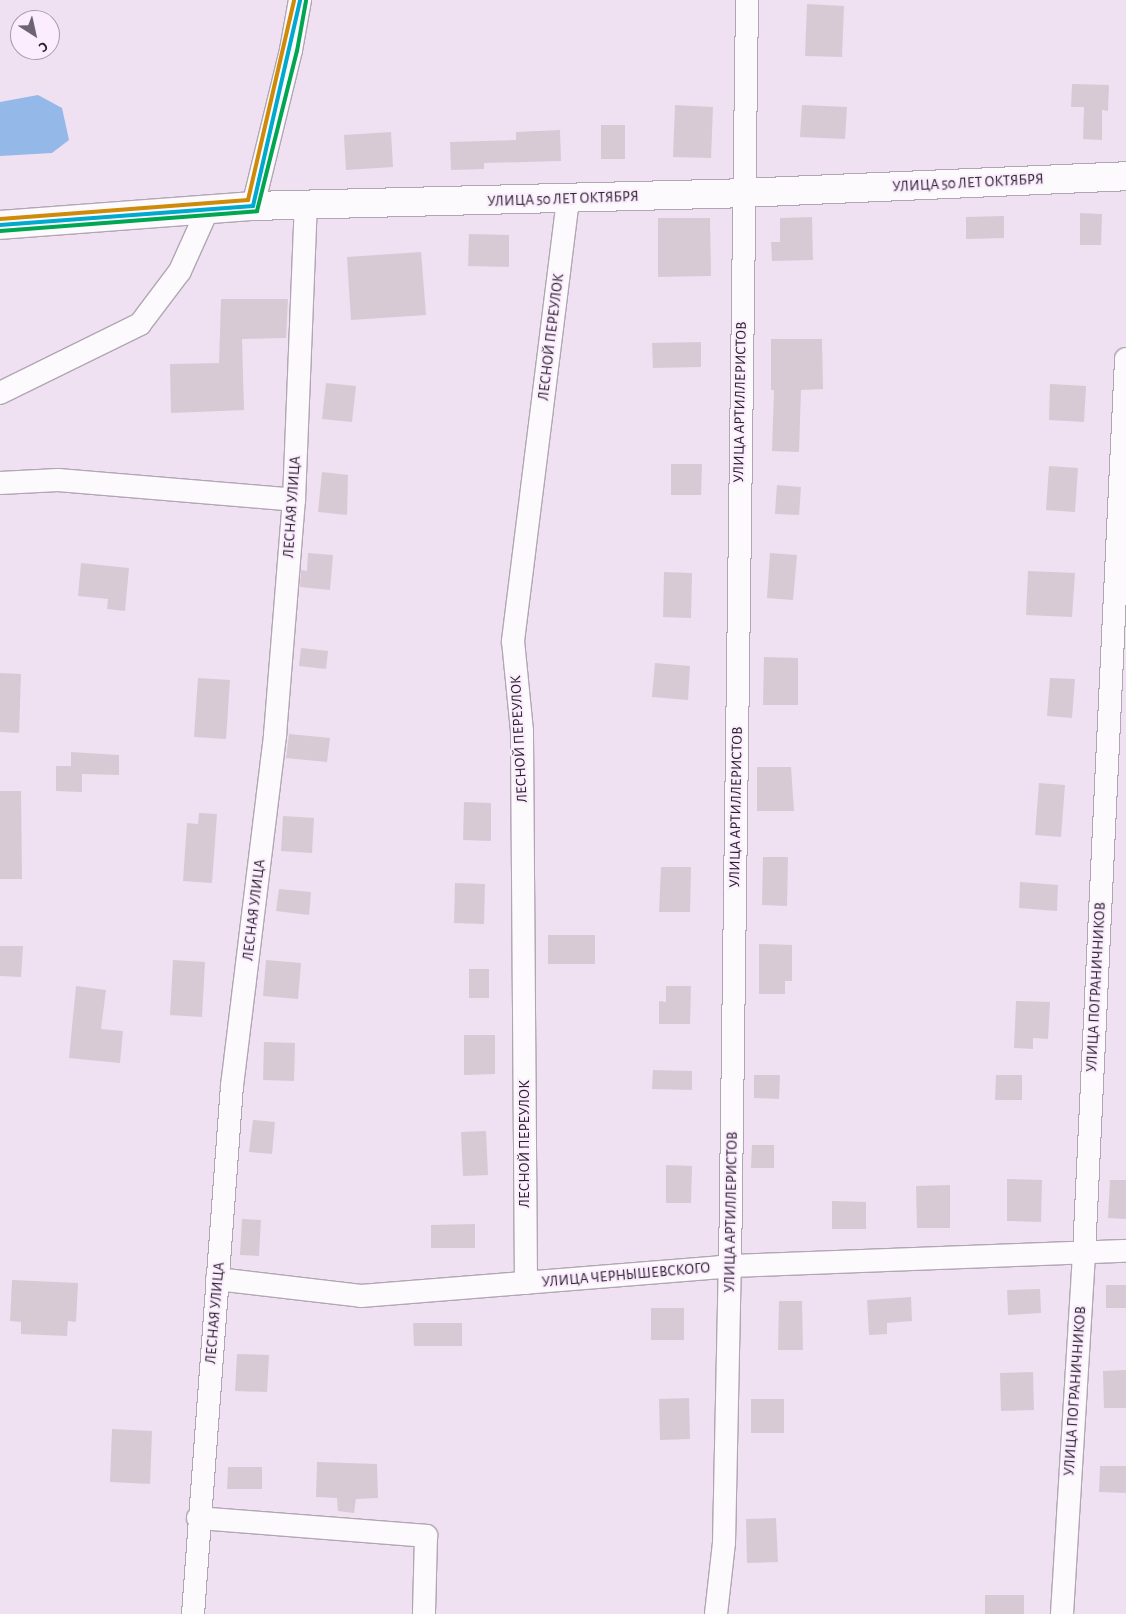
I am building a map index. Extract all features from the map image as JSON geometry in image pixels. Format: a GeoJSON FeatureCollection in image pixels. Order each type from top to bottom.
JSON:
{"type":"FeatureCollection","features":[{"type":"Feature","properties":{"kind":"street"},"geometry":{"type":"LineString","coordinates":[[253,206],[300,0]]}},
{"type":"Feature","properties":{"kind":"street","name":"УЛИЦА АРТИЛЛЕРИСТОВ"},"geometry":{"type":"LineString","coordinates":[[716,1614],[724,1543],[730,1266],[742,193],[747,0]]}},
{"type":"Feature","properties":{"kind":"street","name":"УЛИЦА 50 ЛЕТ ОКТЯБРЯ"},"geometry":{"type":"LineString","coordinates":[[0,225],[207,211],[253,206],[568,199],[1126,176]]}},
{"type":"Feature","properties":{"kind":"street","name":"ЛЕСНОЙ ПЕРЕУЛОК"},"geometry":{"type":"LineString","coordinates":[[526,1283],[522,731],[513,641],[568,199]]}},
{"type":"Feature","properties":{"kind":"street","name":"ЛЕСНАЯ УЛИЦА"},"geometry":{"type":"LineString","coordinates":[[193,1614],[198,1518],[232,1086],[275,735],[294,500],[306,205]]}},
{"type":"Feature","properties":{"kind":"street"},"geometry":{"type":"LineString","coordinates":[[0,393],[140,324],[180,271],[207,211]]}},
{"type":"Feature","properties":{"kind":"street","name":"УЛИЦА ПОГРАНИЧНИКОВ"},"geometry":{"type":"LineString","coordinates":[[1062,1614],[1084,1254],[1126,359]]}},
{"type":"Feature","properties":{"kind":"street"},"geometry":{"type":"LineString","coordinates":[[0,483],[58,480],[294,500]]}},
{"type":"Feature","properties":{"kind":"street","name":"УЛИЦА ЧЕРНЫШЕВСКОГО"},"geometry":{"type":"LineString","coordinates":[[218,1279],[361,1296],[730,1266],[1084,1254],[1126,1250]]}},
{"type":"Feature","properties":{"kind":"street"},"geometry":{"type":"LineString","coordinates":[[198,1518],[426,1536],[424,1614]]}},
{"type":"Feature","properties":{"kind":"water"},"geometry":{"type":"Polygon","coordinates":[[[38,95],[62,108],[69,140],[52,153],[0,156],[0,102],[38,95]]]}},
{"type":"Feature","properties":{"kind":"building"},"geometry":{"type":"Polygon","coordinates":[[[807,4],[844,6],[842,57],[805,56],[807,4]]]}},
{"type":"Feature","properties":{"kind":"building"},"geometry":{"type":"Polygon","coordinates":[[[1072,84],[1109,85],[1108,111],[1102,110],[1102,140],[1083,139],[1084,107],[1071,107],[1072,84]]]}},
{"type":"Feature","properties":{"kind":"building"},"geometry":{"type":"Polygon","coordinates":[[[675,105],[713,107],[711,158],[673,157],[675,105]]]}},
{"type":"Feature","properties":{"kind":"building"},"geometry":{"type":"Polygon","coordinates":[[[802,105],[847,107],[845,139],[800,137],[802,105]]]}},
{"type":"Feature","properties":{"kind":"building"},"geometry":{"type":"Polygon","coordinates":[[[601,125],[625,125],[625,159],[601,159],[601,125]]]}},
{"type":"Feature","properties":{"kind":"building"},"geometry":{"type":"Polygon","coordinates":[[[560,130],[561,161],[484,163],[484,169],[451,170],[450,142],[516,140],[516,132],[560,130]]]}},
{"type":"Feature","properties":{"kind":"building"},"geometry":{"type":"Polygon","coordinates":[[[391,132],[393,167],[346,170],[344,135],[391,132]]]}},
{"type":"Feature","properties":{"kind":"building"},"geometry":{"type":"Polygon","coordinates":[[[1080,213],[1102,214],[1101,245],[1080,245],[1080,213]]]}},
{"type":"Feature","properties":{"kind":"building"},"geometry":{"type":"Polygon","coordinates":[[[1004,216],[1004,238],[966,239],[966,217],[1004,216]]]}},
{"type":"Feature","properties":{"kind":"building"},"geometry":{"type":"Polygon","coordinates":[[[812,217],[813,260],[772,261],[771,242],[780,242],[780,218],[812,217]]]}},
{"type":"Feature","properties":{"kind":"building"},"geometry":{"type":"Polygon","coordinates":[[[658,218],[710,218],[711,276],[658,277],[658,218]]]}},
{"type":"Feature","properties":{"kind":"building"},"geometry":{"type":"Polygon","coordinates":[[[469,234],[509,235],[509,267],[468,266],[469,234]]]}},
{"type":"Feature","properties":{"kind":"building"},"geometry":{"type":"Polygon","coordinates":[[[421,252],[426,315],[351,320],[347,257],[421,252]]]}},
{"type":"Feature","properties":{"kind":"building"},"geometry":{"type":"Polygon","coordinates":[[[221,299],[288,299],[286,338],[242,339],[244,410],[171,413],[170,364],[219,363],[221,299]]]}},
{"type":"Feature","properties":{"kind":"building"},"geometry":{"type":"Polygon","coordinates":[[[771,339],[822,339],[823,389],[801,390],[799,452],[772,451],[774,390],[771,390],[771,339]]]}},
{"type":"Feature","properties":{"kind":"building"},"geometry":{"type":"Polygon","coordinates":[[[701,342],[701,367],[653,368],[652,343],[701,342]]]}},
{"type":"Feature","properties":{"kind":"building"},"geometry":{"type":"Polygon","coordinates":[[[326,383],[356,386],[352,422],[322,419],[326,383]]]}},
{"type":"Feature","properties":{"kind":"building"},"geometry":{"type":"Polygon","coordinates":[[[1050,384],[1086,386],[1084,422],[1049,420],[1050,384]]]}},
{"type":"Feature","properties":{"kind":"building"},"geometry":{"type":"Polygon","coordinates":[[[671,464],[702,464],[701,495],[671,495],[671,464]]]}},
{"type":"Feature","properties":{"kind":"building"},"geometry":{"type":"Polygon","coordinates":[[[1049,466],[1078,468],[1075,512],[1046,510],[1049,466]]]}},
{"type":"Feature","properties":{"kind":"building"},"geometry":{"type":"Polygon","coordinates":[[[322,472],[348,475],[347,515],[318,512],[322,472]]]}},
{"type":"Feature","properties":{"kind":"building"},"geometry":{"type":"Polygon","coordinates":[[[777,485],[801,487],[799,515],[775,514],[777,485]]]}},
{"type":"Feature","properties":{"kind":"building"},"geometry":{"type":"Polygon","coordinates":[[[308,553],[333,555],[330,590],[300,587],[301,570],[307,571],[308,553]]]}},
{"type":"Feature","properties":{"kind":"building"},"geometry":{"type":"Polygon","coordinates":[[[770,553],[797,555],[793,600],[767,598],[770,553]]]}},
{"type":"Feature","properties":{"kind":"building"},"geometry":{"type":"Polygon","coordinates":[[[81,563],[129,568],[125,611],[107,609],[108,599],[78,596],[81,563]]]}},
{"type":"Feature","properties":{"kind":"building"},"geometry":{"type":"Polygon","coordinates":[[[1028,571],[1075,573],[1072,617],[1026,615],[1028,571]]]}},
{"type":"Feature","properties":{"kind":"building"},"geometry":{"type":"Polygon","coordinates":[[[664,572],[692,573],[691,618],[663,617],[664,572]]]}},
{"type":"Feature","properties":{"kind":"building"},"geometry":{"type":"Polygon","coordinates":[[[301,648],[328,651],[326,669],[299,666],[301,648]]]}},
{"type":"Feature","properties":{"kind":"building"},"geometry":{"type":"Polygon","coordinates":[[[764,657],[798,658],[798,705],[763,705],[764,657]]]}},
{"type":"Feature","properties":{"kind":"building"},"geometry":{"type":"Polygon","coordinates":[[[655,663],[690,666],[688,700],[652,697],[655,663]]]}},
{"type":"Feature","properties":{"kind":"building"},"geometry":{"type":"Polygon","coordinates":[[[0,673],[21,674],[19,733],[0,732],[0,673]]]}},
{"type":"Feature","properties":{"kind":"building"},"geometry":{"type":"Polygon","coordinates":[[[198,678],[230,680],[226,739],[194,737],[198,678]]]}},
{"type":"Feature","properties":{"kind":"building"},"geometry":{"type":"Polygon","coordinates":[[[1050,678],[1075,679],[1072,718],[1047,716],[1050,678]]]}},
{"type":"Feature","properties":{"kind":"building"},"geometry":{"type":"Polygon","coordinates":[[[289,734],[330,738],[327,762],[286,758],[289,734]]]}},
{"type":"Feature","properties":{"kind":"building"},"geometry":{"type":"Polygon","coordinates":[[[71,752],[119,755],[119,775],[82,774],[82,792],[56,791],[56,766],[71,766],[71,752]]]}},
{"type":"Feature","properties":{"kind":"building"},"geometry":{"type":"Polygon","coordinates":[[[757,767],[791,767],[794,811],[757,811],[757,767]]]}},
{"type":"Feature","properties":{"kind":"building"},"geometry":{"type":"Polygon","coordinates":[[[1039,783],[1065,785],[1061,837],[1035,835],[1039,783]]]}},
{"type":"Feature","properties":{"kind":"building"},"geometry":{"type":"Polygon","coordinates":[[[0,791],[21,791],[22,879],[0,879],[0,791]]]}},
{"type":"Feature","properties":{"kind":"building"},"geometry":{"type":"Polygon","coordinates":[[[464,802],[491,803],[491,841],[463,840],[464,802]]]}},
{"type":"Feature","properties":{"kind":"building"},"geometry":{"type":"Polygon","coordinates":[[[199,813],[217,814],[212,883],[183,881],[187,823],[198,824],[199,813]]]}},
{"type":"Feature","properties":{"kind":"building"},"geometry":{"type":"Polygon","coordinates":[[[283,816],[314,818],[312,853],[281,851],[283,816]]]}},
{"type":"Feature","properties":{"kind":"building"},"geometry":{"type":"Polygon","coordinates":[[[763,857],[788,857],[787,906],[762,905],[763,857]]]}},
{"type":"Feature","properties":{"kind":"building"},"geometry":{"type":"Polygon","coordinates":[[[661,867],[691,867],[690,912],[659,912],[661,867]]]}},
{"type":"Feature","properties":{"kind":"building"},"geometry":{"type":"Polygon","coordinates":[[[1020,882],[1058,885],[1057,911],[1019,908],[1020,882]]]}},
{"type":"Feature","properties":{"kind":"building"},"geometry":{"type":"Polygon","coordinates":[[[455,883],[485,884],[484,924],[454,923],[455,883]]]}},
{"type":"Feature","properties":{"kind":"building"},"geometry":{"type":"Polygon","coordinates":[[[279,889],[311,892],[309,915],[276,911],[279,889]]]}},
{"type":"Feature","properties":{"kind":"building"},"geometry":{"type":"Polygon","coordinates":[[[548,935],[595,935],[595,964],[548,964],[548,935]]]}},
{"type":"Feature","properties":{"kind":"building"},"geometry":{"type":"Polygon","coordinates":[[[759,944],[792,945],[792,981],[785,981],[785,994],[759,994],[759,944]]]}},
{"type":"Feature","properties":{"kind":"building"},"geometry":{"type":"Polygon","coordinates":[[[0,946],[23,946],[21,977],[0,976],[0,946]]]}},
{"type":"Feature","properties":{"kind":"building"},"geometry":{"type":"Polygon","coordinates":[[[173,960],[205,962],[202,1017],[170,1015],[173,960]]]}},
{"type":"Feature","properties":{"kind":"building"},"geometry":{"type":"Polygon","coordinates":[[[266,960],[301,963],[298,999],[263,996],[266,960]]]}},
{"type":"Feature","properties":{"kind":"building"},"geometry":{"type":"Polygon","coordinates":[[[469,969],[489,969],[489,998],[469,998],[469,969]]]}},
{"type":"Feature","properties":{"kind":"building"},"geometry":{"type":"Polygon","coordinates":[[[76,986],[106,990],[101,1029],[123,1031],[120,1063],[69,1058],[76,986]]]}},
{"type":"Feature","properties":{"kind":"building"},"geometry":{"type":"Polygon","coordinates":[[[666,986],[691,986],[690,1024],[659,1024],[659,1001],[666,1002],[666,986]]]}},
{"type":"Feature","properties":{"kind":"building"},"geometry":{"type":"Polygon","coordinates":[[[1016,1001],[1050,1002],[1048,1039],[1033,1038],[1033,1049],[1014,1048],[1016,1001]]]}},
{"type":"Feature","properties":{"kind":"building"},"geometry":{"type":"Polygon","coordinates":[[[464,1035],[495,1035],[495,1074],[464,1075],[464,1035]]]}},
{"type":"Feature","properties":{"kind":"building"},"geometry":{"type":"Polygon","coordinates":[[[264,1042],[295,1043],[294,1081],[263,1080],[264,1042]]]}},
{"type":"Feature","properties":{"kind":"building"},"geometry":{"type":"Polygon","coordinates":[[[653,1070],[692,1071],[692,1090],[652,1089],[653,1070]]]}},
{"type":"Feature","properties":{"kind":"building"},"geometry":{"type":"Polygon","coordinates":[[[754,1075],[780,1075],[779,1099],[754,1098],[754,1075]]]}},
{"type":"Feature","properties":{"kind":"building"},"geometry":{"type":"Polygon","coordinates":[[[996,1075],[1022,1075],[1022,1100],[995,1100],[996,1075]]]}},
{"type":"Feature","properties":{"kind":"building"},"geometry":{"type":"Polygon","coordinates":[[[253,1120],[275,1122],[272,1154],[249,1152],[253,1120]]]}},
{"type":"Feature","properties":{"kind":"building"},"geometry":{"type":"Polygon","coordinates":[[[486,1131],[488,1175],[463,1176],[461,1132],[486,1131]]]}},
{"type":"Feature","properties":{"kind":"building"},"geometry":{"type":"Polygon","coordinates":[[[752,1145],[774,1145],[774,1168],[751,1168],[752,1145]]]}},
{"type":"Feature","properties":{"kind":"building"},"geometry":{"type":"Polygon","coordinates":[[[666,1165],[692,1166],[691,1203],[666,1203],[666,1165]]]}},
{"type":"Feature","properties":{"kind":"building"},"geometry":{"type":"Polygon","coordinates":[[[1007,1179],[1042,1180],[1041,1222],[1007,1221],[1007,1179]]]}},
{"type":"Feature","properties":{"kind":"building"},"geometry":{"type":"Polygon","coordinates":[[[1110,1180],[1126,1180],[1126,1219],[1108,1218],[1110,1180]]]}},
{"type":"Feature","properties":{"kind":"building"},"geometry":{"type":"Polygon","coordinates":[[[950,1185],[950,1228],[917,1228],[916,1186],[950,1185]]]}},
{"type":"Feature","properties":{"kind":"building"},"geometry":{"type":"Polygon","coordinates":[[[832,1201],[866,1202],[866,1229],[832,1229],[832,1201]]]}},
{"type":"Feature","properties":{"kind":"building"},"geometry":{"type":"Polygon","coordinates":[[[242,1219],[261,1220],[259,1256],[240,1255],[242,1219]]]}},
{"type":"Feature","properties":{"kind":"building"},"geometry":{"type":"Polygon","coordinates":[[[475,1224],[475,1248],[431,1248],[431,1225],[475,1224]]]}},
{"type":"Feature","properties":{"kind":"building"},"geometry":{"type":"Polygon","coordinates":[[[12,1280],[78,1283],[76,1322],[68,1321],[67,1336],[21,1334],[21,1322],[10,1321],[12,1280]]]}},
{"type":"Feature","properties":{"kind":"building"},"geometry":{"type":"Polygon","coordinates":[[[1106,1285],[1126,1285],[1126,1308],[1106,1308],[1106,1285]]]}},
{"type":"Feature","properties":{"kind":"building"},"geometry":{"type":"Polygon","coordinates":[[[1040,1289],[1041,1313],[1008,1315],[1007,1290],[1040,1289]]]}},
{"type":"Feature","properties":{"kind":"building"},"geometry":{"type":"Polygon","coordinates":[[[911,1297],[912,1321],[887,1323],[887,1334],[869,1335],[867,1300],[911,1297]]]}},
{"type":"Feature","properties":{"kind":"building"},"geometry":{"type":"Polygon","coordinates":[[[779,1301],[802,1301],[803,1350],[778,1350],[779,1301]]]}},
{"type":"Feature","properties":{"kind":"building"},"geometry":{"type":"Polygon","coordinates":[[[651,1308],[684,1308],[684,1340],[651,1340],[651,1308]]]}},
{"type":"Feature","properties":{"kind":"building"},"geometry":{"type":"Polygon","coordinates":[[[413,1323],[462,1323],[462,1346],[414,1346],[413,1323]]]}},
{"type":"Feature","properties":{"kind":"building"},"geometry":{"type":"Polygon","coordinates":[[[237,1354],[269,1355],[267,1392],[235,1391],[237,1354]]]}},
{"type":"Feature","properties":{"kind":"building"},"geometry":{"type":"Polygon","coordinates":[[[1126,1370],[1126,1408],[1104,1408],[1103,1371],[1126,1370]]]}},
{"type":"Feature","properties":{"kind":"building"},"geometry":{"type":"Polygon","coordinates":[[[1033,1372],[1034,1410],[1001,1411],[1000,1373],[1033,1372]]]}},
{"type":"Feature","properties":{"kind":"building"},"geometry":{"type":"Polygon","coordinates":[[[689,1398],[690,1439],[660,1440],[659,1399],[689,1398]]]}},
{"type":"Feature","properties":{"kind":"building"},"geometry":{"type":"Polygon","coordinates":[[[751,1399],[784,1399],[784,1433],[751,1433],[751,1399]]]}},
{"type":"Feature","properties":{"kind":"building"},"geometry":{"type":"Polygon","coordinates":[[[112,1429],[152,1431],[150,1484],[110,1482],[112,1429]]]}},
{"type":"Feature","properties":{"kind":"building"},"geometry":{"type":"Polygon","coordinates":[[[317,1462],[377,1464],[378,1498],[356,1499],[354,1513],[338,1511],[337,1498],[316,1497],[317,1462]]]}},
{"type":"Feature","properties":{"kind":"building"},"geometry":{"type":"Polygon","coordinates":[[[1100,1466],[1126,1466],[1126,1493],[1099,1492],[1100,1466]]]}},
{"type":"Feature","properties":{"kind":"building"},"geometry":{"type":"Polygon","coordinates":[[[228,1467],[262,1467],[262,1489],[227,1489],[228,1467]]]}},
{"type":"Feature","properties":{"kind":"building"},"geometry":{"type":"Polygon","coordinates":[[[776,1518],[778,1562],[747,1563],[746,1519],[776,1518]]]}},
{"type":"Feature","properties":{"kind":"building"},"geometry":{"type":"Polygon","coordinates":[[[985,1595],[1024,1595],[1024,1614],[985,1614],[985,1595]]]}},
{"type":"Feature","properties":{"kind":"transit line"},"geometry":{"type":"LineString","coordinates":[[0,219],[248,200],[294,0]]}},
{"type":"Feature","properties":{"kind":"transit line"},"geometry":{"type":"LineString","coordinates":[[0,225],[253,206],[300,0]]}},
{"type":"Feature","properties":{"kind":"transit line"},"geometry":{"type":"LineString","coordinates":[[0,231],[257,211],[297,51],[306,1]]}}]}
